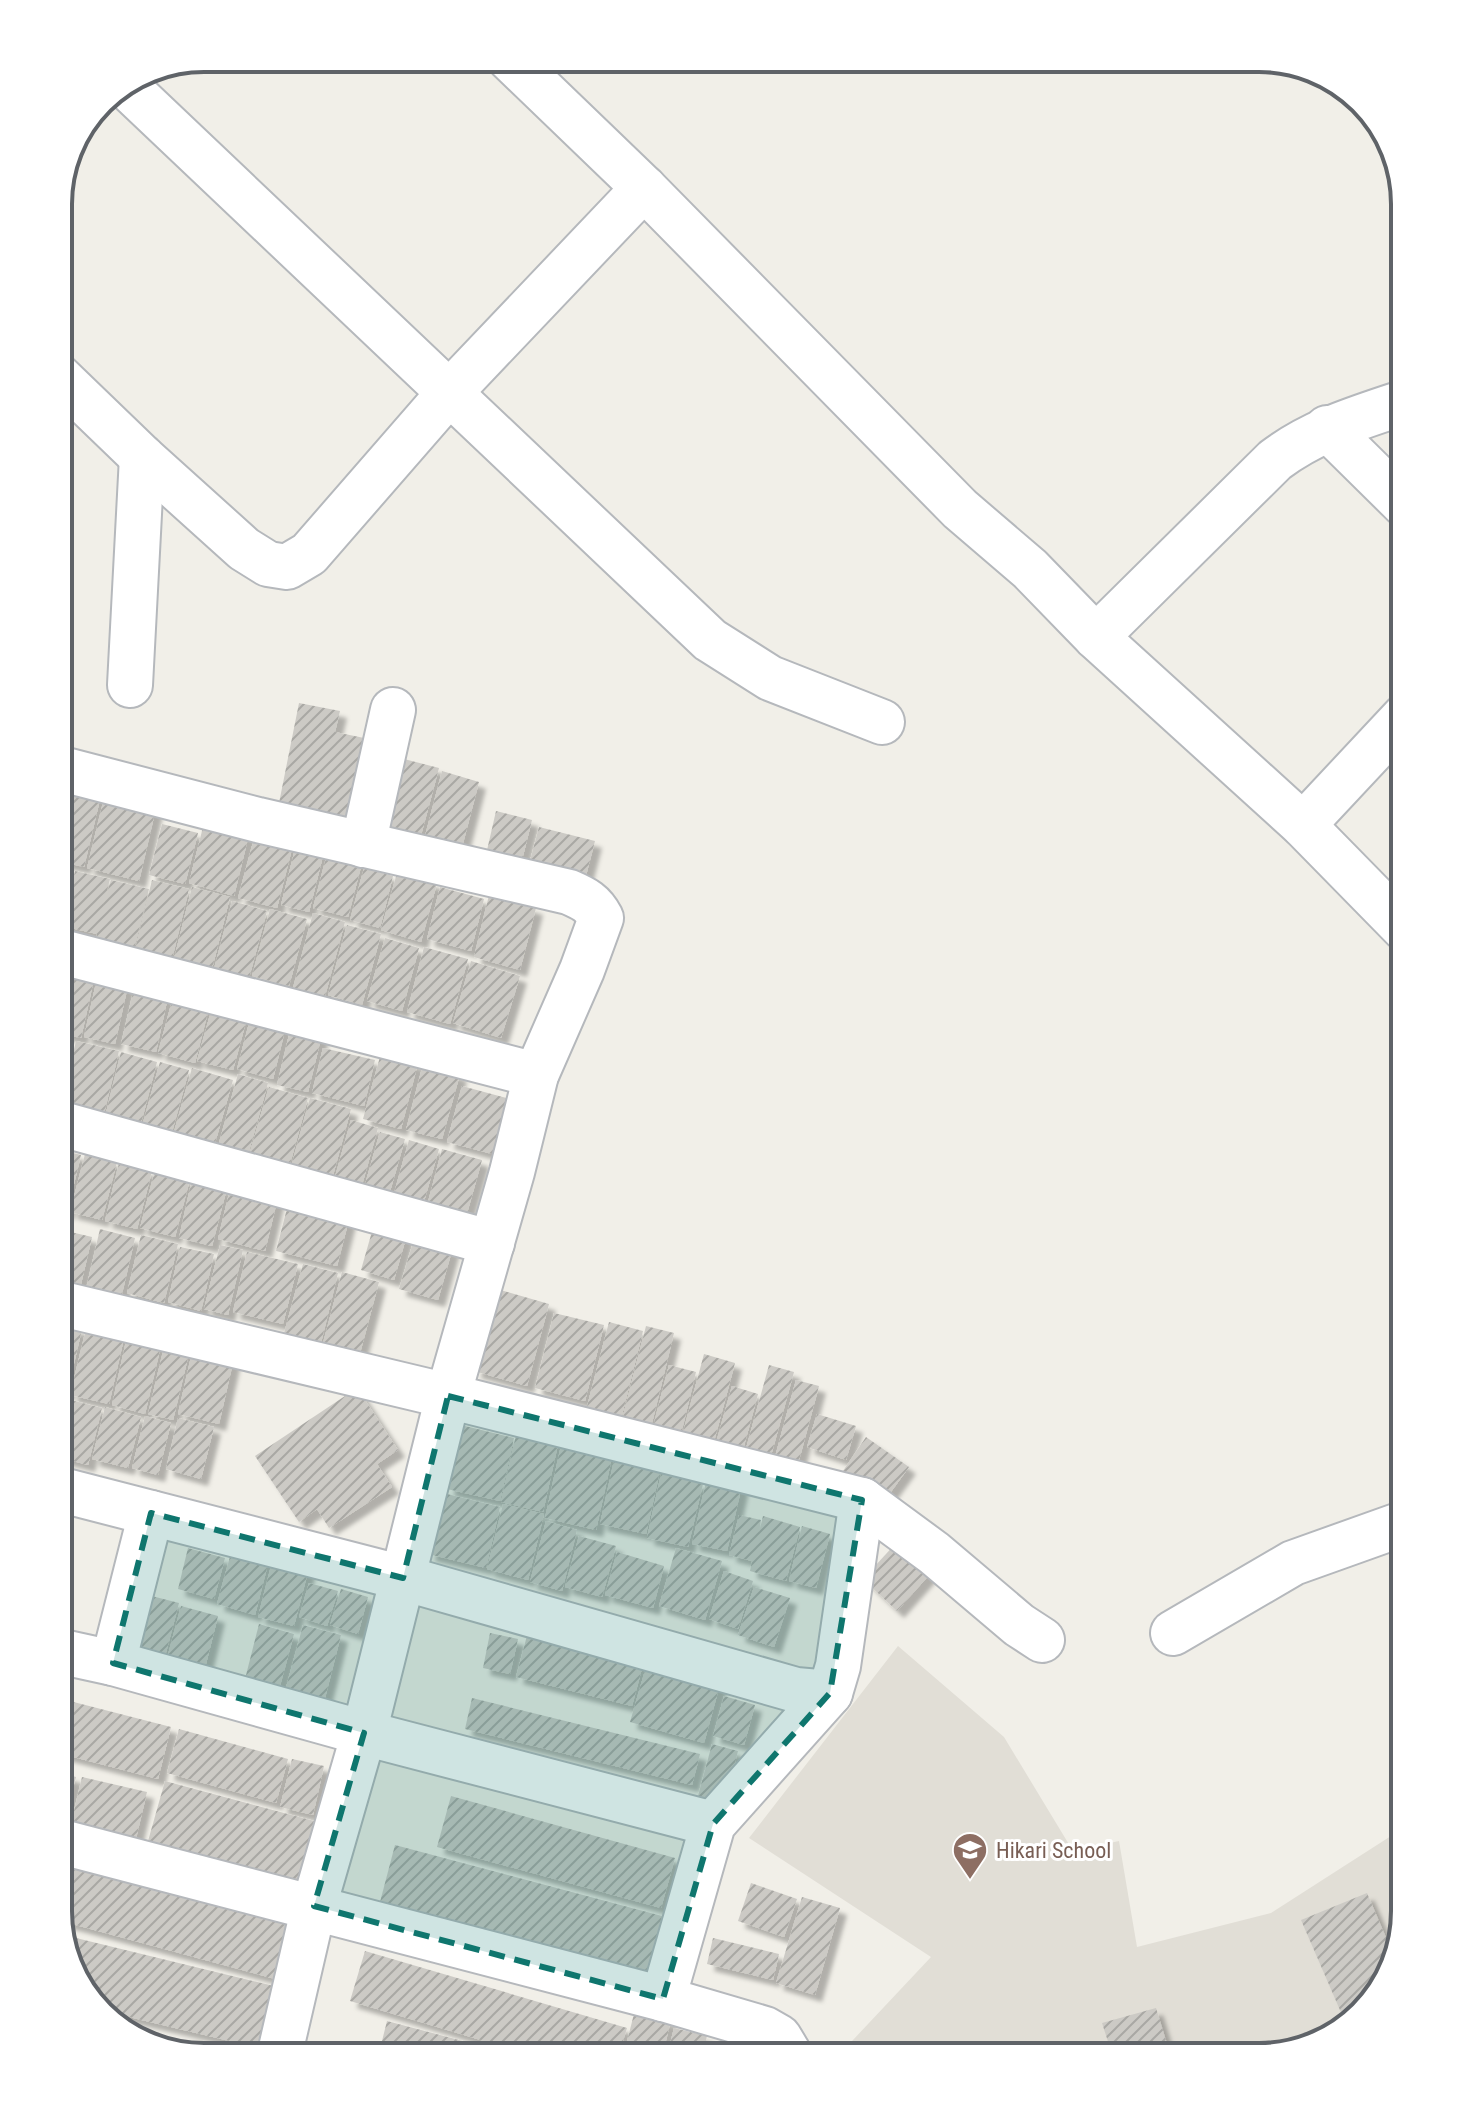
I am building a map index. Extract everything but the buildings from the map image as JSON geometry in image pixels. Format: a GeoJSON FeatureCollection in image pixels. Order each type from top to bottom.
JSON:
{"type":"FeatureCollection","features":[{"type":"Feature","properties":{"kind":"street"},"geometry":{"type":"LineString","coordinates":[[524,72],[644,188],[960,509],[1030,569],[1096,637],[1303,825],[1391,915]]}},
{"type":"Feature","properties":{"kind":"street"},"geometry":{"type":"LineString","coordinates":[[133,93],[710,640],[770,678],[882,722]]}},
{"type":"Feature","properties":{"kind":"street"},"geometry":{"type":"LineString","coordinates":[[72,390],[244,549],[268,564],[287,567],[309,554],[450,392],[644,188]]}},
{"type":"Feature","properties":{"kind":"street"},"geometry":{"type":"LineString","coordinates":[[1096,637],[1275,460],[1327,428],[1391,407]]}},
{"type":"Feature","properties":{"kind":"street"},"geometry":{"type":"LineString","coordinates":[[1327,428],[1391,491]]}},
{"type":"Feature","properties":{"kind":"street"},"geometry":{"type":"LineString","coordinates":[[130,685],[142,457]]}},
{"type":"Feature","properties":{"kind":"street"},"geometry":{"type":"LineString","coordinates":[[363,845],[393,710]]}},
{"type":"Feature","properties":{"kind":"street"},"geometry":{"type":"LineString","coordinates":[[1303,825],[1391,731]]}},
{"type":"Feature","properties":{"kind":"street"},"geometry":{"type":"LineString","coordinates":[[72,772],[243,817],[569,892],[588,900],[601,918],[536,1075],[512,1172],[448,1396],[364,1733],[314,1906],[282,2043]]}},
{"type":"Feature","properties":{"kind":"street"},"geometry":{"type":"LineString","coordinates":[[72,955],[536,1075]]}},
{"type":"Feature","properties":{"kind":"street"},"geometry":{"type":"LineString","coordinates":[[72,1127],[492,1243]]}},
{"type":"Feature","properties":{"kind":"street"},"geometry":{"type":"LineString","coordinates":[[72,1306],[448,1396],[862,1500],[1042,1640]]}},
{"type":"Feature","properties":{"kind":"street"},"geometry":{"type":"LineString","coordinates":[[72,1493],[403,1578],[796,1690],[830,1693]]}},
{"type":"Feature","properties":{"kind":"street"},"geometry":{"type":"LineString","coordinates":[[663,1999],[713,1824],[830,1693],[838,1666],[862,1500]]}},
{"type":"Feature","properties":{"kind":"street"},"geometry":{"type":"LineString","coordinates":[[113,1663],[151,1513]]}},
{"type":"Feature","properties":{"kind":"street"},"geometry":{"type":"LineString","coordinates":[[1173,1633],[1293,1563],[1391,1528]]}},
{"type":"Feature","properties":{"kind":"street"},"geometry":{"type":"LineString","coordinates":[[72,1654],[713,1824]]}},
{"type":"Feature","properties":{"kind":"street"},"geometry":{"type":"LineString","coordinates":[[72,1845],[663,1999],[765,2029],[784,2043]]}},
{"type":"Feature","properties":{"kind":"highlighted area"},"geometry":{"type":"Polygon","coordinates":[[[448,1396],[862,1500],[830,1693],[713,1824],[663,1999],[314,1906],[364,1733],[113,1663],[151,1513],[403,1578],[448,1396]]]}},
{"type":"Feature","properties":{"kind":"shaded area","name":"Hikari School"},"geometry":{"type":"Polygon","coordinates":[[[898,1646],[1004,1737],[1073,1851],[1119,1841],[1137,1947],[1271,1913],[1391,1836],[1390,1928],[1381,1962],[1364,1991],[1339,2016],[1293,2039],[1259,2043],[850,2043],[931,1957],[749,1838],[898,1646]]]}},
{"type":"Feature","properties":{"kind":"place","name":"Hikari School"},"geometry":{"type":"Point","coordinates":[970,1881]}}]}
